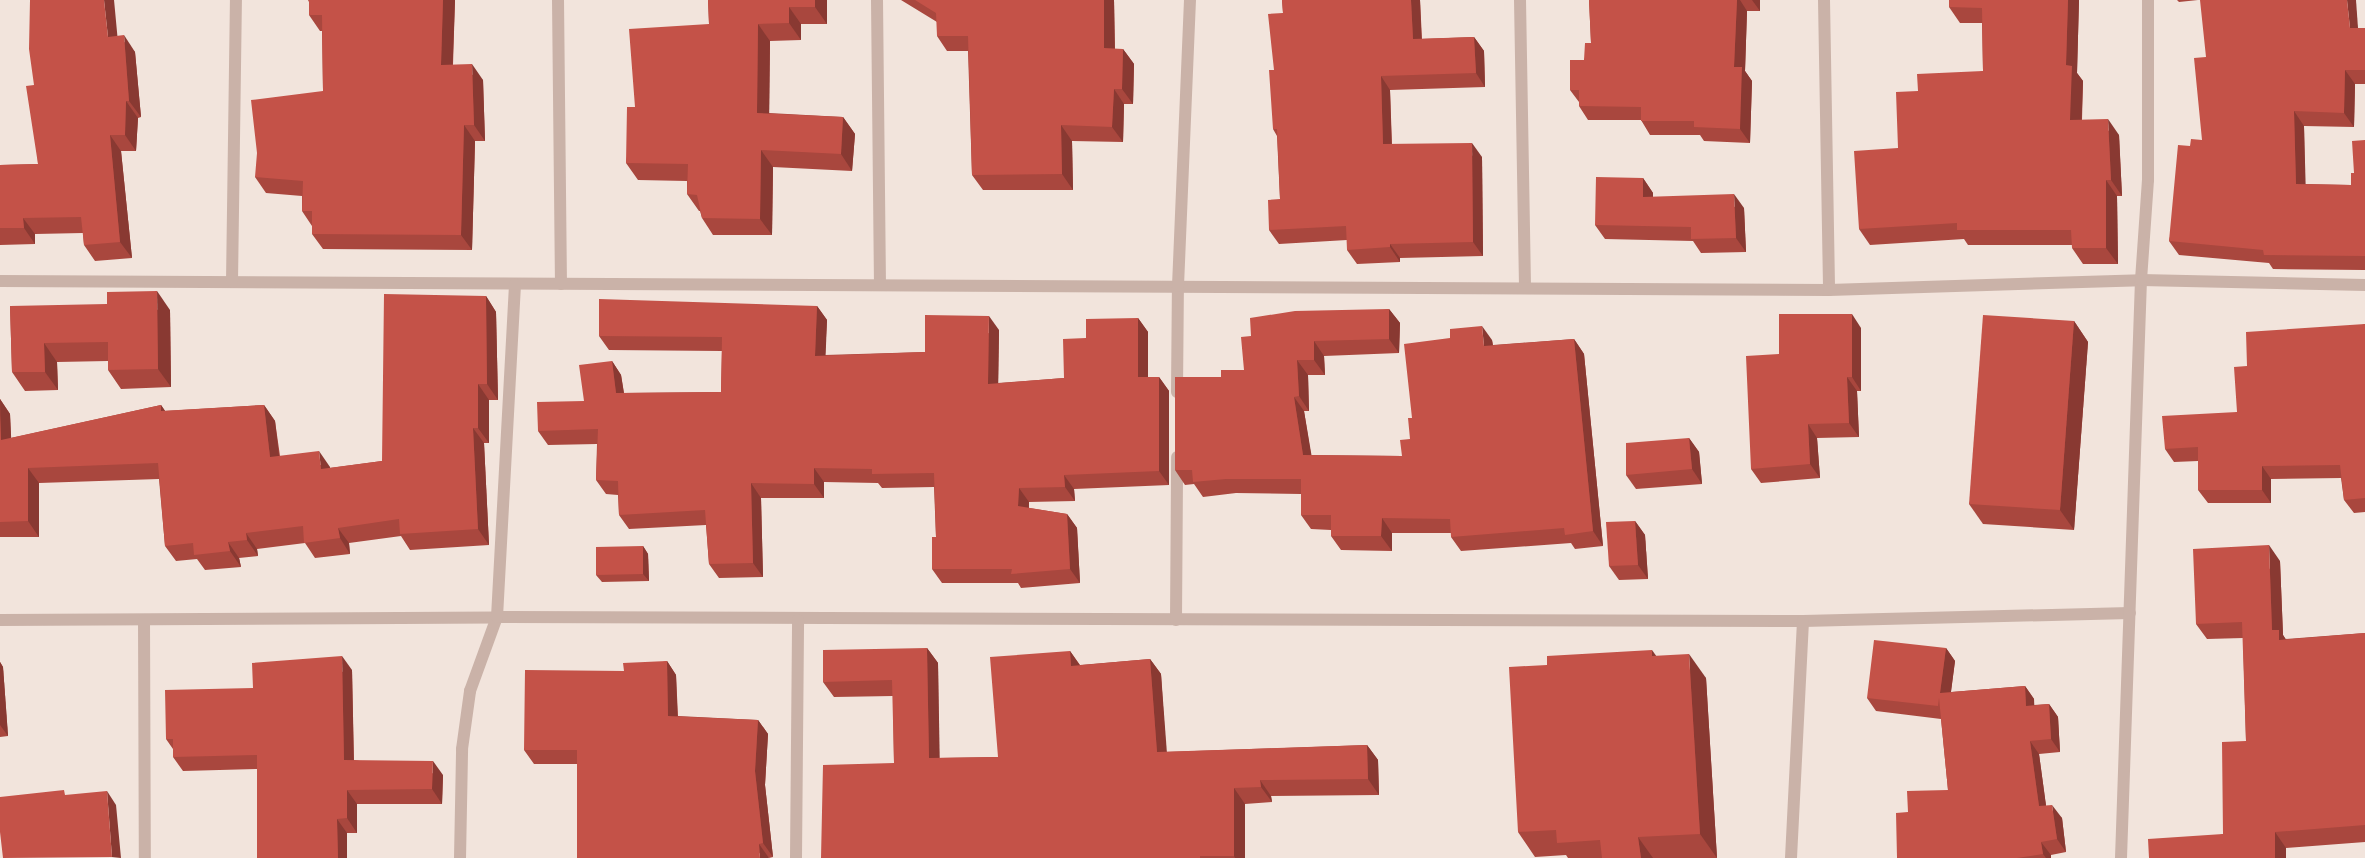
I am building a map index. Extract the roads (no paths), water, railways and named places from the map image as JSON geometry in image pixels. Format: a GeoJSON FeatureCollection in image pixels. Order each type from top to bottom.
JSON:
{"type":"FeatureCollection","features":[{"type":"Feature","properties":{"kind":"street"},"geometry":{"type":"LineString","coordinates":[[232,282],[236,0]]}},
{"type":"Feature","properties":{"kind":"street"},"geometry":{"type":"LineString","coordinates":[[558,0],[561,284]]}},
{"type":"Feature","properties":{"kind":"street"},"geometry":{"type":"LineString","coordinates":[[877,0],[880,285]]}},
{"type":"Feature","properties":{"kind":"street"},"geometry":{"type":"LineString","coordinates":[[1177,404],[1178,286],[1190,0]]}},
{"type":"Feature","properties":{"kind":"street"},"geometry":{"type":"LineString","coordinates":[[1520,0],[1525,288]]}},
{"type":"Feature","properties":{"kind":"street"},"geometry":{"type":"LineString","coordinates":[[1824,0],[1829,290]]}},
{"type":"Feature","properties":{"kind":"street"},"geometry":{"type":"LineString","coordinates":[[2120,858],[2141,280],[2148,180],[2148,0]]}},
{"type":"Feature","properties":{"kind":"street"},"geometry":{"type":"LineString","coordinates":[[0,281],[1829,290],[2141,280],[2365,285]]}},
{"type":"Feature","properties":{"kind":"street"},"geometry":{"type":"LineString","coordinates":[[460,858],[462,749],[470,691],[497,617],[515,284]]}},
{"type":"Feature","properties":{"kind":"street"},"geometry":{"type":"LineString","coordinates":[[1176,620],[1177,444]]}},
{"type":"Feature","properties":{"kind":"street"},"geometry":{"type":"LineString","coordinates":[[0,620],[497,617],[798,620],[1803,621],[2130,613]]}},
{"type":"Feature","properties":{"kind":"street"},"geometry":{"type":"LineString","coordinates":[[144,620],[145,858]]}},
{"type":"Feature","properties":{"kind":"street"},"geometry":{"type":"LineString","coordinates":[[796,858],[798,620]]}},
{"type":"Feature","properties":{"kind":"street"},"geometry":{"type":"LineString","coordinates":[[1791,858],[1803,621]]}}]}
